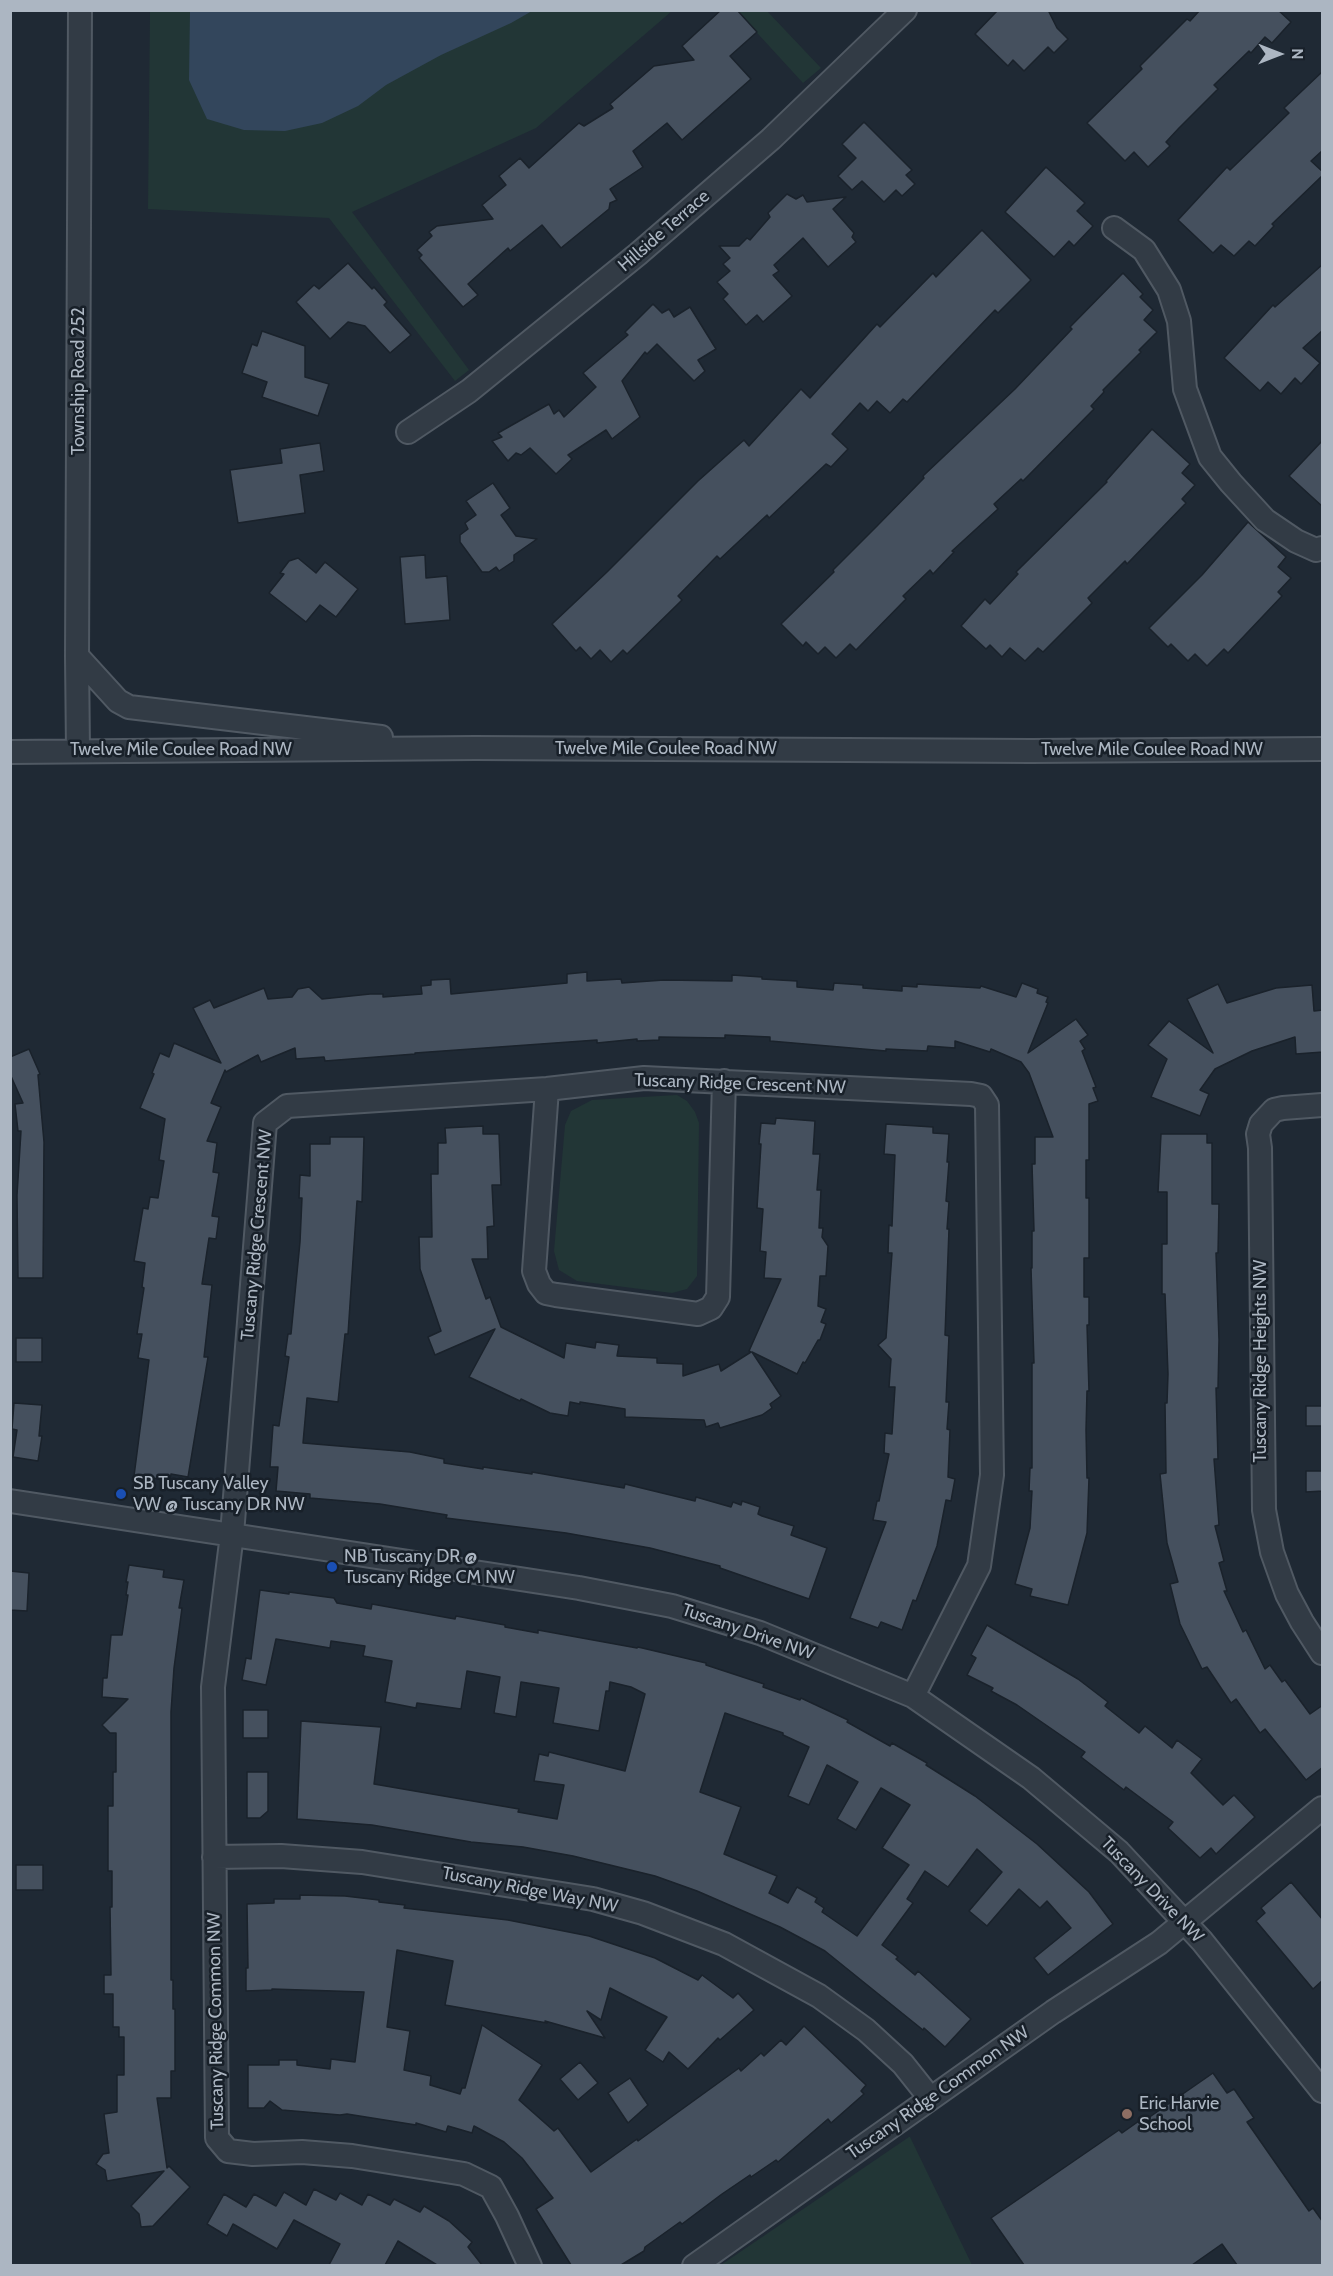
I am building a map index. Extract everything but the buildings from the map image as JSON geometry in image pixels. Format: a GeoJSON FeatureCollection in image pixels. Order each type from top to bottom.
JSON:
{"type":"FeatureCollection","features":[{"type":"Feature","properties":{"kind":"street","name":"Township Road 252"},"geometry":{"type":"LineString","coordinates":[[78,751],[80,10]]}},
{"type":"Feature","properties":{"kind":"street","name":"Hillside Terrace"},"geometry":{"type":"LineString","coordinates":[[408,432],[470,391],[638,254],[771,139],[905,10]]}},
{"type":"Feature","properties":{"kind":"street"},"geometry":{"type":"LineString","coordinates":[[1114,228],[1144,250],[1169,290],[1179,321],[1185,389],[1210,457],[1265,520],[1296,541],[1316,550],[1323,549]]}},
{"type":"Feature","properties":{"kind":"street"},"geometry":{"type":"LineString","coordinates":[[77,656],[118,700],[129,707],[475,748]]}},
{"type":"Feature","properties":{"kind":"street","name":"Twelve Mile Coulee Road NW"},"geometry":{"type":"LineString","coordinates":[[10,752],[475,748],[1019,751],[1323,749]]}},
{"type":"Feature","properties":{"kind":"street","name":"Tuscany Ridge Crescent NW"},"geometry":{"type":"LineString","coordinates":[[232,1534],[265,1123],[287,1106],[547,1089],[644,1078],[981,1096],[987,1105],[992,1475],[979,1566],[913,1696]]}},
{"type":"Feature","properties":{"kind":"street"},"geometry":{"type":"LineString","coordinates":[[547,1089],[534,1271],[539,1284],[546,1293],[556,1295],[698,1314],[711,1308],[718,1297],[724,1081]]}},
{"type":"Feature","properties":{"kind":"street","name":"Tuscany Ridge Heights NW"},"geometry":{"type":"LineString","coordinates":[[1323,1105],[1274,1110],[1261,1124],[1258,1134],[1264,1510],[1272,1552],[1287,1594],[1323,1653]]}},
{"type":"Feature","properties":{"kind":"street","name":"Tuscany Drive NW"},"geometry":{"type":"LineString","coordinates":[[10,1501],[579,1588],[672,1606],[760,1633],[913,1696],[1030,1778],[1119,1852],[1185,1922],[1323,2091]]}},
{"type":"Feature","properties":{"kind":"street","name":"Tuscany Ridge Common NW"},"geometry":{"type":"LineString","coordinates":[[232,1534],[213,1687],[218,2138],[228,2151],[253,2154],[302,2152],[352,2156],[464,2174],[491,2187],[530,2265]]}},
{"type":"Feature","properties":{"kind":"street"},"geometry":{"type":"LineString","coordinates":[[1185,1922],[1323,1808]]}},
{"type":"Feature","properties":{"kind":"street","name":"Tuscany Ridge Way NW"},"geometry":{"type":"LineString","coordinates":[[214,1857],[281,1856],[362,1862],[594,1899],[643,1913],[724,1944],[819,1996],[866,2030],[903,2064],[930,2098]]}},
{"type":"Feature","properties":{"kind":"street","name":"Tuscany Ridge Common NW"},"geometry":{"type":"LineString","coordinates":[[694,2265],[1053,2012],[1159,1943],[1185,1922]]}},
{"type":"Feature","properties":{"kind":"green space"},"geometry":{"type":"Polygon","coordinates":[[[150,11],[672,11],[536,128],[352,212],[469,370],[455,381],[329,218],[148,209],[150,11]]]}},
{"type":"Feature","properties":{"kind":"green space"},"geometry":{"type":"Polygon","coordinates":[[[737,11],[767,11],[821,68],[803,83],[737,11]]]}},
{"type":"Feature","properties":{"kind":"green space"},"geometry":{"type":"Polygon","coordinates":[[[677,1095],[687,1101],[699,1123],[697,1276],[687,1289],[672,1293],[577,1281],[559,1270],[554,1251],[565,1125],[571,1111],[592,1100],[677,1095]]]}},
{"type":"Feature","properties":{"kind":"green space"},"geometry":{"type":"Polygon","coordinates":[[[909,2137],[972,2265],[721,2265],[909,2137]]]}},
{"type":"Feature","properties":{"kind":"water"},"geometry":{"type":"Polygon","coordinates":[[[190,10],[532,11],[441,55],[386,85],[358,106],[322,123],[285,131],[244,130],[207,119],[189,80],[190,10]]]}},
{"type":"Feature","properties":{"kind":"place","name":"SB Tuscany Valley VW @ Tuscany DR NW"},"geometry":{"type":"Point","coordinates":[121,1494]}},
{"type":"Feature","properties":{"kind":"place","name":"NB Tuscany DR @ Tuscany Ridge CM NW"},"geometry":{"type":"Point","coordinates":[332,1567]}},
{"type":"Feature","properties":{"kind":"place","name":"Eric Harvie School"},"geometry":{"type":"Point","coordinates":[1127,2114]}}]}
